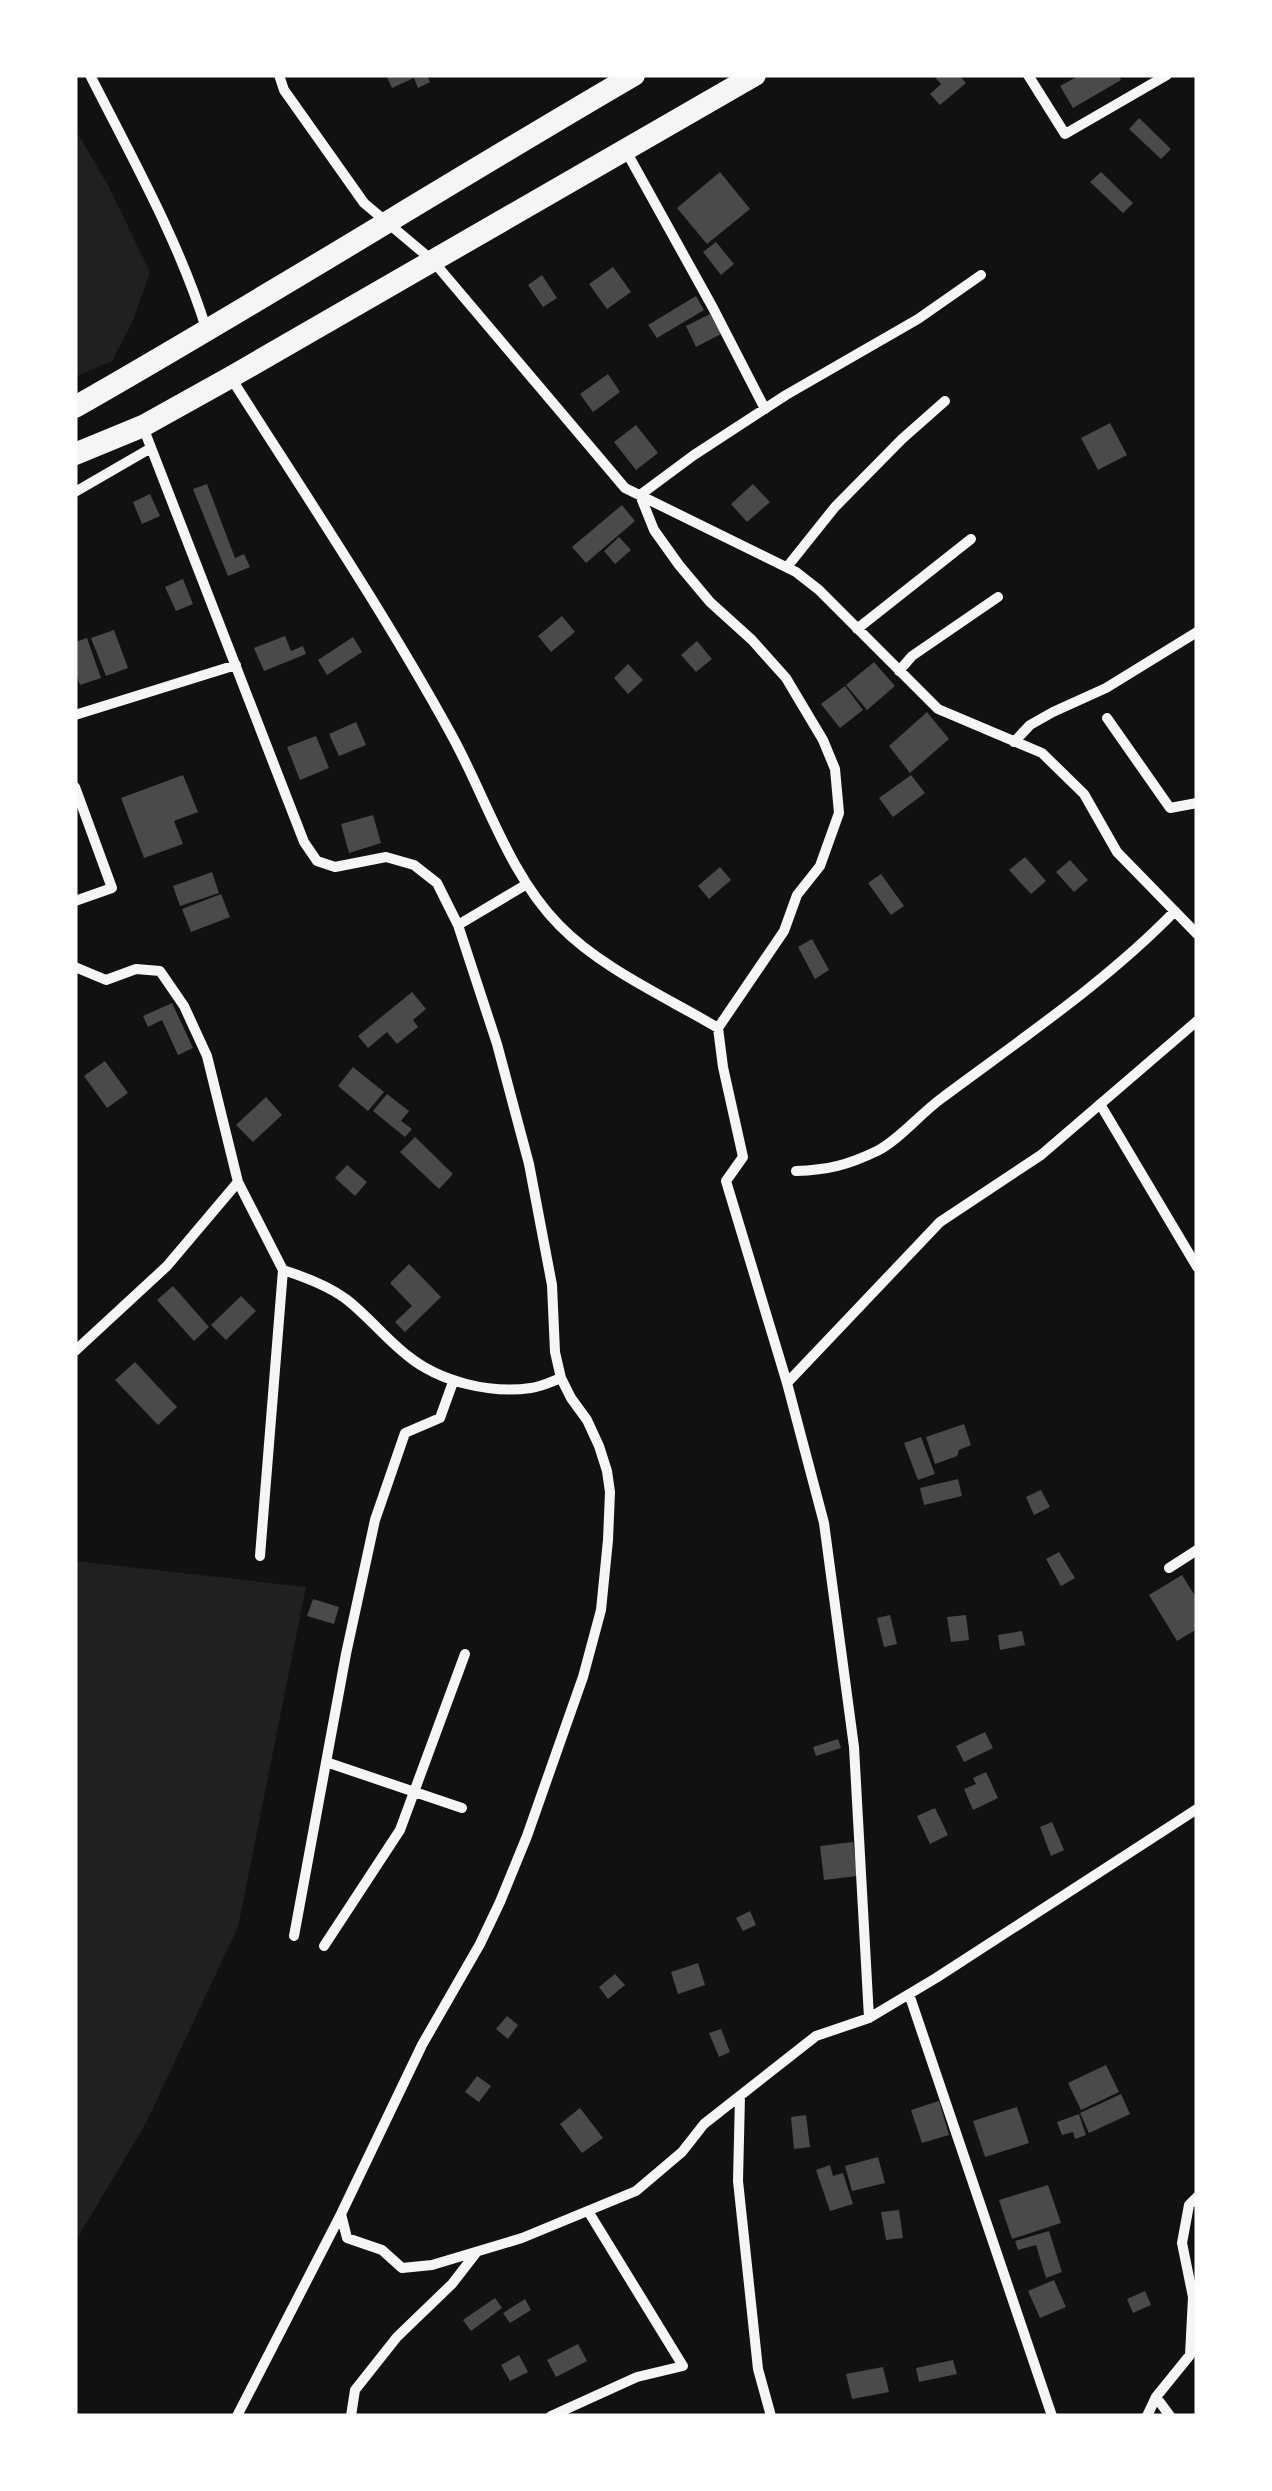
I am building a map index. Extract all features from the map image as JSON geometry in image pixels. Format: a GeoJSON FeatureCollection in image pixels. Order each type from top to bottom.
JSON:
{"type":"FeatureCollection","features":[{"type":"Feature","properties":{"kind":"main road"},"geometry":{"type":"LineString","coordinates":[[75,407],[634,75]]}},
{"type":"Feature","properties":{"kind":"main road"},"geometry":{"type":"LineString","coordinates":[[75,454],[147,437],[231,377],[755,75]]}},
{"type":"Feature","properties":{"kind":"street"},"geometry":{"type":"LineString","coordinates":[[90,75],[173,241],[207,332]]}},
{"type":"Feature","properties":{"kind":"street"},"geometry":{"type":"LineString","coordinates":[[279,75],[284,90],[364,203],[434,261],[625,488],[786,567],[818,590],[938,709],[1042,753],[1084,794],[1117,852],[1197,934]]}},
{"type":"Feature","properties":{"kind":"street"},"geometry":{"type":"LineString","coordinates":[[1028,75],[1065,134],[1167,75]]}},
{"type":"Feature","properties":{"kind":"street"},"geometry":{"type":"LineString","coordinates":[[626,151],[766,409]]}},
{"type":"Feature","properties":{"kind":"street"},"geometry":{"type":"LineString","coordinates":[[640,496],[766,409],[918,319],[981,275]]}},
{"type":"Feature","properties":{"kind":"street"},"geometry":{"type":"LineString","coordinates":[[231,377],[413,668],[453,737],[527,884],[556,923],[588,952],[718,1028]]}},
{"type":"Feature","properties":{"kind":"street"},"geometry":{"type":"LineString","coordinates":[[786,567],[835,507],[944,402]]}},
{"type":"Feature","properties":{"kind":"street"},"geometry":{"type":"LineString","coordinates":[[75,492],[147,437],[304,842],[317,861],[336,866],[386,858],[414,864],[437,883],[458,924],[497,1044],[529,1164],[552,1285],[560,1378],[588,1420],[610,1492],[601,1610],[583,1677],[527,1836],[480,1944],[422,2044],[236,2416]]}},
{"type":"Feature","properties":{"kind":"street"},"geometry":{"type":"LineString","coordinates":[[640,496],[654,530],[680,565],[710,602],[786,678],[836,769],[839,813],[820,866],[797,895],[784,931],[718,1028],[743,1157],[726,1181],[824,1523],[854,1746],[869,2018]]}},
{"type":"Feature","properties":{"kind":"street"},"geometry":{"type":"LineString","coordinates":[[857,630],[971,540]]}},
{"type":"Feature","properties":{"kind":"street"},"geometry":{"type":"LineString","coordinates":[[900,671],[912,656],[998,597]]}},
{"type":"Feature","properties":{"kind":"street"},"geometry":{"type":"LineString","coordinates":[[1014,742],[1030,725],[1106,688],[1197,632]]}},
{"type":"Feature","properties":{"kind":"street"},"geometry":{"type":"LineString","coordinates":[[75,715],[236,665]]}},
{"type":"Feature","properties":{"kind":"street"},"geometry":{"type":"LineString","coordinates":[[1107,718],[1170,808],[1197,803]]}},
{"type":"Feature","properties":{"kind":"street"},"geometry":{"type":"LineString","coordinates":[[75,787],[112,888],[75,902]]}},
{"type":"Feature","properties":{"kind":"street"},"geometry":{"type":"LineString","coordinates":[[458,924],[527,884]]}},
{"type":"Feature","properties":{"kind":"street"},"geometry":{"type":"LineString","coordinates":[[796,1172],[831,1170],[881,1150],[932,1105],[1145,942],[1175,911]]}},
{"type":"Feature","properties":{"kind":"street"},"geometry":{"type":"LineString","coordinates":[[75,968],[106,980],[136,969],[160,972],[184,1006],[207,1056],[238,1182],[283,1270],[260,1556]]}},
{"type":"Feature","properties":{"kind":"street"},"geometry":{"type":"LineString","coordinates":[[787,1383],[940,1222],[1042,1155],[1197,1022]]}},
{"type":"Feature","properties":{"kind":"street"},"geometry":{"type":"LineString","coordinates":[[1100,1104],[1197,1266]]}},
{"type":"Feature","properties":{"kind":"street"},"geometry":{"type":"LineString","coordinates":[[75,1351],[168,1266],[238,1182]]}},
{"type":"Feature","properties":{"kind":"street"},"geometry":{"type":"LineString","coordinates":[[283,1270],[315,1281],[345,1298],[408,1356],[453,1382],[505,1389],[534,1388],[560,1378]]}},
{"type":"Feature","properties":{"kind":"street"},"geometry":{"type":"LineString","coordinates":[[294,1936],[375,1520],[405,1433],[440,1418],[453,1382]]}},
{"type":"Feature","properties":{"kind":"street"},"geometry":{"type":"LineString","coordinates":[[1169,1568],[1197,1550]]}},
{"type":"Feature","properties":{"kind":"street"},"geometry":{"type":"LineString","coordinates":[[324,1946],[400,1830],[465,1654]]}},
{"type":"Feature","properties":{"kind":"street"},"geometry":{"type":"LineString","coordinates":[[326,1762],[462,1808]]}},
{"type":"Feature","properties":{"kind":"street"},"geometry":{"type":"LineString","coordinates":[[340,2214],[347,2238],[382,2250],[402,2268],[432,2265],[522,2238],[636,2191],[682,2152],[704,2124],[816,2036],[869,2018],[1195,1814]]}},
{"type":"Feature","properties":{"kind":"street"},"geometry":{"type":"LineString","coordinates":[[909,1994],[1052,2416]]}},
{"type":"Feature","properties":{"kind":"street"},"geometry":{"type":"LineString","coordinates":[[740,2096],[738,2181],[758,2369],[770,2416]]}},
{"type":"Feature","properties":{"kind":"street"},"geometry":{"type":"LineString","coordinates":[[1147,2416],[1156,2397],[1190,2355],[1192,2298],[1182,2243],[1189,2205],[1197,2196]]}},
{"type":"Feature","properties":{"kind":"street"},"geometry":{"type":"LineString","coordinates":[[550,2416],[637,2377],[683,2366],[588,2210]]}},
{"type":"Feature","properties":{"kind":"street"},"geometry":{"type":"LineString","coordinates":[[352,2416],[355,2390],[398,2337],[452,2284],[476,2252]]}},
{"type":"Feature","properties":{"kind":"street"},"geometry":{"type":"LineString","coordinates":[[1156,2397],[1170,2416]]}},
{"type":"Feature","properties":{"kind":"shaded area"},"geometry":{"type":"Polygon","coordinates":[[[75,129],[109,187],[150,272],[134,318],[112,361],[75,377],[75,129]]]}},
{"type":"Feature","properties":{"kind":"shaded area"},"geometry":{"type":"Polygon","coordinates":[[[75,1561],[306,1587],[238,1927],[146,2123],[75,2242],[75,1561]]]}},
{"type":"Feature","properties":{"kind":"building"},"geometry":{"type":"Polygon","coordinates":[[[386,75],[427,75],[430,82],[418,88],[414,78],[392,88],[386,75]]]}},
{"type":"Feature","properties":{"kind":"building"},"geometry":{"type":"Polygon","coordinates":[[[933,75],[959,75],[966,83],[940,105],[930,94],[941,84],[933,75]]]}},
{"type":"Feature","properties":{"kind":"building"},"geometry":{"type":"Polygon","coordinates":[[[1080,75],[1118,75],[1121,80],[1073,108],[1060,86],[1080,75]]]}},
{"type":"Feature","properties":{"kind":"building"},"geometry":{"type":"Polygon","coordinates":[[[1139,118],[1171,149],[1161,159],[1129,129],[1139,118]]]}},
{"type":"Feature","properties":{"kind":"building"},"geometry":{"type":"Polygon","coordinates":[[[720,172],[750,209],[707,244],[677,208],[720,172]]]}},
{"type":"Feature","properties":{"kind":"building"},"geometry":{"type":"Polygon","coordinates":[[[1101,172],[1133,203],[1123,213],[1090,182],[1101,172]]]}},
{"type":"Feature","properties":{"kind":"building"},"geometry":{"type":"Polygon","coordinates":[[[716,242],[734,264],[721,275],[703,252],[716,242]]]}},
{"type":"Feature","properties":{"kind":"building"},"geometry":{"type":"Polygon","coordinates":[[[613,267],[631,292],[607,309],[589,284],[613,267]]]}},
{"type":"Feature","properties":{"kind":"building"},"geometry":{"type":"Polygon","coordinates":[[[542,275],[557,298],[543,307],[528,285],[542,275]]]}},
{"type":"Feature","properties":{"kind":"building"},"geometry":{"type":"Polygon","coordinates":[[[696,296],[704,310],[657,338],[648,325],[696,296]]]}},
{"type":"Feature","properties":{"kind":"building"},"geometry":{"type":"Polygon","coordinates":[[[710,314],[721,334],[696,347],[686,326],[710,314]]]}},
{"type":"Feature","properties":{"kind":"building"},"geometry":{"type":"Polygon","coordinates":[[[608,374],[620,392],[593,412],[580,394],[608,374]]]}},
{"type":"Feature","properties":{"kind":"building"},"geometry":{"type":"Polygon","coordinates":[[[1110,423],[1127,455],[1098,470],[1081,438],[1110,423]]]}},
{"type":"Feature","properties":{"kind":"building"},"geometry":{"type":"Polygon","coordinates":[[[636,425],[658,453],[636,470],[614,442],[636,425]]]}},
{"type":"Feature","properties":{"kind":"building"},"geometry":{"type":"Polygon","coordinates":[[[207,484],[235,558],[244,554],[250,567],[228,576],[193,489],[207,484]]]}},
{"type":"Feature","properties":{"kind":"building"},"geometry":{"type":"Polygon","coordinates":[[[753,484],[770,502],[747,522],[731,504],[753,484]]]}},
{"type":"Feature","properties":{"kind":"building"},"geometry":{"type":"Polygon","coordinates":[[[150,494],[160,516],[142,524],[133,502],[150,494]]]}},
{"type":"Feature","properties":{"kind":"building"},"geometry":{"type":"Polygon","coordinates":[[[622,505],[635,521],[586,563],[572,547],[622,505]]]}},
{"type":"Feature","properties":{"kind":"building"},"geometry":{"type":"Polygon","coordinates":[[[619,537],[631,550],[615,564],[604,551],[619,537]]]}},
{"type":"Feature","properties":{"kind":"building"},"geometry":{"type":"Polygon","coordinates":[[[183,579],[193,604],[176,611],[165,587],[183,579]]]}},
{"type":"Feature","properties":{"kind":"building"},"geometry":{"type":"Polygon","coordinates":[[[562,616],[575,632],[551,652],[538,636],[562,616]]]}},
{"type":"Feature","properties":{"kind":"building"},"geometry":{"type":"Polygon","coordinates":[[[114,630],[128,668],[106,676],[91,638],[114,630]]]}},
{"type":"Feature","properties":{"kind":"building"},"geometry":{"type":"Polygon","coordinates":[[[285,636],[291,651],[303,646],[306,654],[264,671],[254,648],[285,636]]]}},
{"type":"Feature","properties":{"kind":"building"},"geometry":{"type":"Polygon","coordinates":[[[353,637],[362,652],[327,675],[318,660],[353,637]]]}},
{"type":"Feature","properties":{"kind":"building"},"geometry":{"type":"Polygon","coordinates":[[[87,638],[101,678],[80,685],[75,671],[75,642],[87,638]]]}},
{"type":"Feature","properties":{"kind":"building"},"geometry":{"type":"Polygon","coordinates":[[[697,641],[712,659],[696,672],[681,655],[697,641]]]}},
{"type":"Feature","properties":{"kind":"building"},"geometry":{"type":"Polygon","coordinates":[[[874,662],[895,686],[867,710],[846,685],[874,662]]]}},
{"type":"Feature","properties":{"kind":"building"},"geometry":{"type":"Polygon","coordinates":[[[628,664],[643,680],[628,694],[614,678],[628,664]]]}},
{"type":"Feature","properties":{"kind":"building"},"geometry":{"type":"Polygon","coordinates":[[[845,686],[863,710],[840,728],[821,704],[845,686]]]}},
{"type":"Feature","properties":{"kind":"building"},"geometry":{"type":"Polygon","coordinates":[[[927,712],[949,739],[910,773],[889,746],[927,712]]]}},
{"type":"Feature","properties":{"kind":"building"},"geometry":{"type":"Polygon","coordinates":[[[356,722],[366,745],[339,756],[329,734],[356,722]]]}},
{"type":"Feature","properties":{"kind":"building"},"geometry":{"type":"Polygon","coordinates":[[[316,736],[329,768],[300,780],[287,747],[316,736]]]}},
{"type":"Feature","properties":{"kind":"building"},"geometry":{"type":"Polygon","coordinates":[[[183,775],[198,812],[174,821],[183,844],[144,858],[121,798],[183,775]]]}},
{"type":"Feature","properties":{"kind":"building"},"geometry":{"type":"Polygon","coordinates":[[[911,775],[925,793],[893,817],[879,798],[911,775]]]}},
{"type":"Feature","properties":{"kind":"building"},"geometry":{"type":"Polygon","coordinates":[[[373,815],[381,843],[349,853],[341,824],[373,815]]]}},
{"type":"Feature","properties":{"kind":"building"},"geometry":{"type":"Polygon","coordinates":[[[1025,857],[1046,881],[1031,894],[1009,870],[1025,857]]]}},
{"type":"Feature","properties":{"kind":"building"},"geometry":{"type":"Polygon","coordinates":[[[1070,860],[1088,880],[1074,892],[1056,872],[1070,860]]]}},
{"type":"Feature","properties":{"kind":"building"},"geometry":{"type":"Polygon","coordinates":[[[720,867],[731,880],[709,899],[698,886],[720,867]]]}},
{"type":"Feature","properties":{"kind":"building"},"geometry":{"type":"Polygon","coordinates":[[[212,872],[219,893],[180,906],[173,886],[212,872]]]}},
{"type":"Feature","properties":{"kind":"building"},"geometry":{"type":"Polygon","coordinates":[[[881,874],[904,906],[891,915],[868,883],[881,874]]]}},
{"type":"Feature","properties":{"kind":"building"},"geometry":{"type":"Polygon","coordinates":[[[221,894],[230,917],[191,932],[182,909],[221,894]]]}},
{"type":"Feature","properties":{"kind":"building"},"geometry":{"type":"Polygon","coordinates":[[[812,939],[829,970],[815,979],[798,947],[812,939]]]}},
{"type":"Feature","properties":{"kind":"building"},"geometry":{"type":"Polygon","coordinates":[[[412,992],[426,1009],[413,1020],[418,1027],[397,1044],[387,1032],[368,1048],[358,1036],[412,992]]]}},
{"type":"Feature","properties":{"kind":"building"},"geometry":{"type":"Polygon","coordinates":[[[172,1003],[193,1048],[178,1055],[162,1020],[148,1027],[143,1016],[172,1003]]]}},
{"type":"Feature","properties":{"kind":"building"},"geometry":{"type":"Polygon","coordinates":[[[105,1061],[128,1093],[107,1108],[84,1076],[105,1061]]]}},
{"type":"Feature","properties":{"kind":"building"},"geometry":{"type":"Polygon","coordinates":[[[353,1067],[384,1092],[368,1111],[338,1086],[353,1067]]]}},
{"type":"Feature","properties":{"kind":"building"},"geometry":{"type":"Polygon","coordinates":[[[387,1094],[409,1111],[401,1121],[412,1129],[405,1137],[373,1111],[387,1094]]]}},
{"type":"Feature","properties":{"kind":"building"},"geometry":{"type":"Polygon","coordinates":[[[266,1097],[282,1115],[253,1142],[236,1125],[266,1097]]]}},
{"type":"Feature","properties":{"kind":"building"},"geometry":{"type":"Polygon","coordinates":[[[415,1137],[453,1174],[439,1189],[400,1152],[415,1137]]]}},
{"type":"Feature","properties":{"kind":"building"},"geometry":{"type":"Polygon","coordinates":[[[347,1165],[367,1182],[355,1196],[335,1178],[347,1165]]]}},
{"type":"Feature","properties":{"kind":"building"},"geometry":{"type":"Polygon","coordinates":[[[409,1264],[441,1297],[405,1332],[395,1322],[412,1306],[390,1283],[409,1264]]]}},
{"type":"Feature","properties":{"kind":"building"},"geometry":{"type":"Polygon","coordinates":[[[173,1286],[209,1327],[194,1341],[157,1300],[173,1286]]]}},
{"type":"Feature","properties":{"kind":"building"},"geometry":{"type":"Polygon","coordinates":[[[241,1296],[256,1311],[226,1340],[211,1325],[241,1296]]]}},
{"type":"Feature","properties":{"kind":"building"},"geometry":{"type":"Polygon","coordinates":[[[135,1362],[177,1407],[158,1425],[115,1380],[135,1362]]]}},
{"type":"Feature","properties":{"kind":"building"},"geometry":{"type":"Polygon","coordinates":[[[964,1424],[971,1445],[959,1450],[957,1456],[935,1464],[926,1437],[964,1424]]]}},
{"type":"Feature","properties":{"kind":"building"},"geometry":{"type":"Polygon","coordinates":[[[921,1437],[935,1474],[918,1480],[904,1443],[921,1437]]]}},
{"type":"Feature","properties":{"kind":"building"},"geometry":{"type":"Polygon","coordinates":[[[958,1479],[962,1496],[924,1505],[920,1488],[958,1479]]]}},
{"type":"Feature","properties":{"kind":"building"},"geometry":{"type":"Polygon","coordinates":[[[1041,1490],[1050,1507],[1034,1515],[1026,1497],[1041,1490]]]}},
{"type":"Feature","properties":{"kind":"building"},"geometry":{"type":"Polygon","coordinates":[[[1059,1552],[1075,1578],[1061,1586],[1046,1559],[1059,1552]]]}},
{"type":"Feature","properties":{"kind":"building"},"geometry":{"type":"Polygon","coordinates":[[[1182,1575],[1197,1599],[1197,1629],[1177,1641],[1149,1595],[1182,1575]]]}},
{"type":"Feature","properties":{"kind":"building"},"geometry":{"type":"Polygon","coordinates":[[[313,1599],[339,1607],[334,1624],[307,1616],[313,1599]]]}},
{"type":"Feature","properties":{"kind":"building"},"geometry":{"type":"Polygon","coordinates":[[[890,1615],[897,1644],[884,1647],[877,1618],[890,1615]]]}},
{"type":"Feature","properties":{"kind":"building"},"geometry":{"type":"Polygon","coordinates":[[[966,1615],[969,1640],[951,1642],[947,1617],[966,1615]]]}},
{"type":"Feature","properties":{"kind":"building"},"geometry":{"type":"Polygon","coordinates":[[[1022,1631],[1025,1645],[1000,1650],[998,1635],[1022,1631]]]}},
{"type":"Feature","properties":{"kind":"building"},"geometry":{"type":"Polygon","coordinates":[[[985,1732],[993,1748],[964,1762],[956,1746],[985,1732]]]}},
{"type":"Feature","properties":{"kind":"building"},"geometry":{"type":"Polygon","coordinates":[[[838,1739],[841,1748],[816,1756],[813,1747],[838,1739]]]}},
{"type":"Feature","properties":{"kind":"building"},"geometry":{"type":"Polygon","coordinates":[[[986,1772],[998,1798],[973,1810],[964,1789],[976,1784],[973,1778],[986,1772]]]}},
{"type":"Feature","properties":{"kind":"building"},"geometry":{"type":"Polygon","coordinates":[[[935,1808],[948,1835],[930,1844],[917,1816],[935,1808]]]}},
{"type":"Feature","properties":{"kind":"building"},"geometry":{"type":"Polygon","coordinates":[[[1052,1822],[1064,1850],[1051,1856],[1040,1827],[1052,1822]]]}},
{"type":"Feature","properties":{"kind":"building"},"geometry":{"type":"Polygon","coordinates":[[[853,1842],[857,1876],[824,1880],[820,1846],[853,1842]]]}},
{"type":"Feature","properties":{"kind":"building"},"geometry":{"type":"Polygon","coordinates":[[[750,1911],[756,1925],[743,1931],[736,1918],[750,1911]]]}},
{"type":"Feature","properties":{"kind":"building"},"geometry":{"type":"Polygon","coordinates":[[[698,1963],[705,1985],[678,1994],[671,1972],[698,1963]]]}},
{"type":"Feature","properties":{"kind":"building"},"geometry":{"type":"Polygon","coordinates":[[[615,1974],[625,1985],[608,1999],[599,1987],[615,1974]]]}},
{"type":"Feature","properties":{"kind":"building"},"geometry":{"type":"Polygon","coordinates":[[[507,2016],[518,2025],[508,2039],[496,2029],[507,2016]]]}},
{"type":"Feature","properties":{"kind":"building"},"geometry":{"type":"Polygon","coordinates":[[[721,2029],[730,2052],[719,2057],[709,2033],[721,2029]]]}},
{"type":"Feature","properties":{"kind":"building"},"geometry":{"type":"Polygon","coordinates":[[[1106,2065],[1119,2092],[1081,2110],[1068,2083],[1106,2065]]]}},
{"type":"Feature","properties":{"kind":"building"},"geometry":{"type":"Polygon","coordinates":[[[477,2076],[491,2086],[479,2102],[465,2092],[477,2076]]]}},
{"type":"Feature","properties":{"kind":"building"},"geometry":{"type":"Polygon","coordinates":[[[1121,2094],[1130,2114],[1089,2133],[1080,2113],[1121,2094]]]}},
{"type":"Feature","properties":{"kind":"building"},"geometry":{"type":"Polygon","coordinates":[[[939,2101],[949,2135],[922,2143],[911,2110],[939,2101]]]}},
{"type":"Feature","properties":{"kind":"building"},"geometry":{"type":"Polygon","coordinates":[[[1017,2107],[1029,2143],[985,2157],[973,2121],[1017,2107]]]}},
{"type":"Feature","properties":{"kind":"building"},"geometry":{"type":"Polygon","coordinates":[[[580,2108],[603,2138],[582,2153],[560,2124],[580,2108]]]}},
{"type":"Feature","properties":{"kind":"building"},"geometry":{"type":"Polygon","coordinates":[[[1079,2114],[1086,2135],[1075,2139],[1073,2132],[1062,2135],[1057,2122],[1079,2114]]]}},
{"type":"Feature","properties":{"kind":"building"},"geometry":{"type":"Polygon","coordinates":[[[806,2115],[810,2147],[794,2149],[791,2117],[806,2115]]]}},
{"type":"Feature","properties":{"kind":"building"},"geometry":{"type":"Polygon","coordinates":[[[878,2157],[885,2183],[852,2191],[845,2166],[878,2157]]]}},
{"type":"Feature","properties":{"kind":"building"},"geometry":{"type":"Polygon","coordinates":[[[830,2165],[833,2176],[843,2173],[853,2204],[830,2211],[816,2170],[830,2165]]]}},
{"type":"Feature","properties":{"kind":"building"},"geometry":{"type":"Polygon","coordinates":[[[1048,2185],[1061,2223],[1012,2239],[999,2200],[1048,2185]]]}},
{"type":"Feature","properties":{"kind":"building"},"geometry":{"type":"Polygon","coordinates":[[[899,2210],[903,2238],[886,2240],[881,2212],[899,2210]]]}},
{"type":"Feature","properties":{"kind":"building"},"geometry":{"type":"Polygon","coordinates":[[[1049,2231],[1062,2272],[1046,2278],[1036,2245],[1018,2250],[1015,2241],[1049,2231]]]}},
{"type":"Feature","properties":{"kind":"building"},"geometry":{"type":"Polygon","coordinates":[[[1054,2280],[1066,2307],[1040,2318],[1028,2291],[1054,2280]]]}},
{"type":"Feature","properties":{"kind":"building"},"geometry":{"type":"Polygon","coordinates":[[[1145,2291],[1151,2305],[1133,2313],[1127,2299],[1145,2291]]]}},
{"type":"Feature","properties":{"kind":"building"},"geometry":{"type":"Polygon","coordinates":[[[495,2298],[502,2308],[471,2331],[463,2320],[495,2298]]]}},
{"type":"Feature","properties":{"kind":"building"},"geometry":{"type":"Polygon","coordinates":[[[525,2299],[531,2310],[510,2323],[503,2313],[525,2299]]]}},
{"type":"Feature","properties":{"kind":"building"},"geometry":{"type":"Polygon","coordinates":[[[578,2344],[587,2361],[556,2377],[547,2360],[578,2344]]]}},
{"type":"Feature","properties":{"kind":"building"},"geometry":{"type":"Polygon","coordinates":[[[519,2355],[528,2372],[510,2381],[501,2365],[519,2355]]]}},
{"type":"Feature","properties":{"kind":"building"},"geometry":{"type":"Polygon","coordinates":[[[953,2360],[957,2374],[919,2382],[916,2368],[953,2360]]]}},
{"type":"Feature","properties":{"kind":"building"},"geometry":{"type":"Polygon","coordinates":[[[883,2367],[889,2392],[852,2399],[846,2374],[883,2367]]]}}]}
